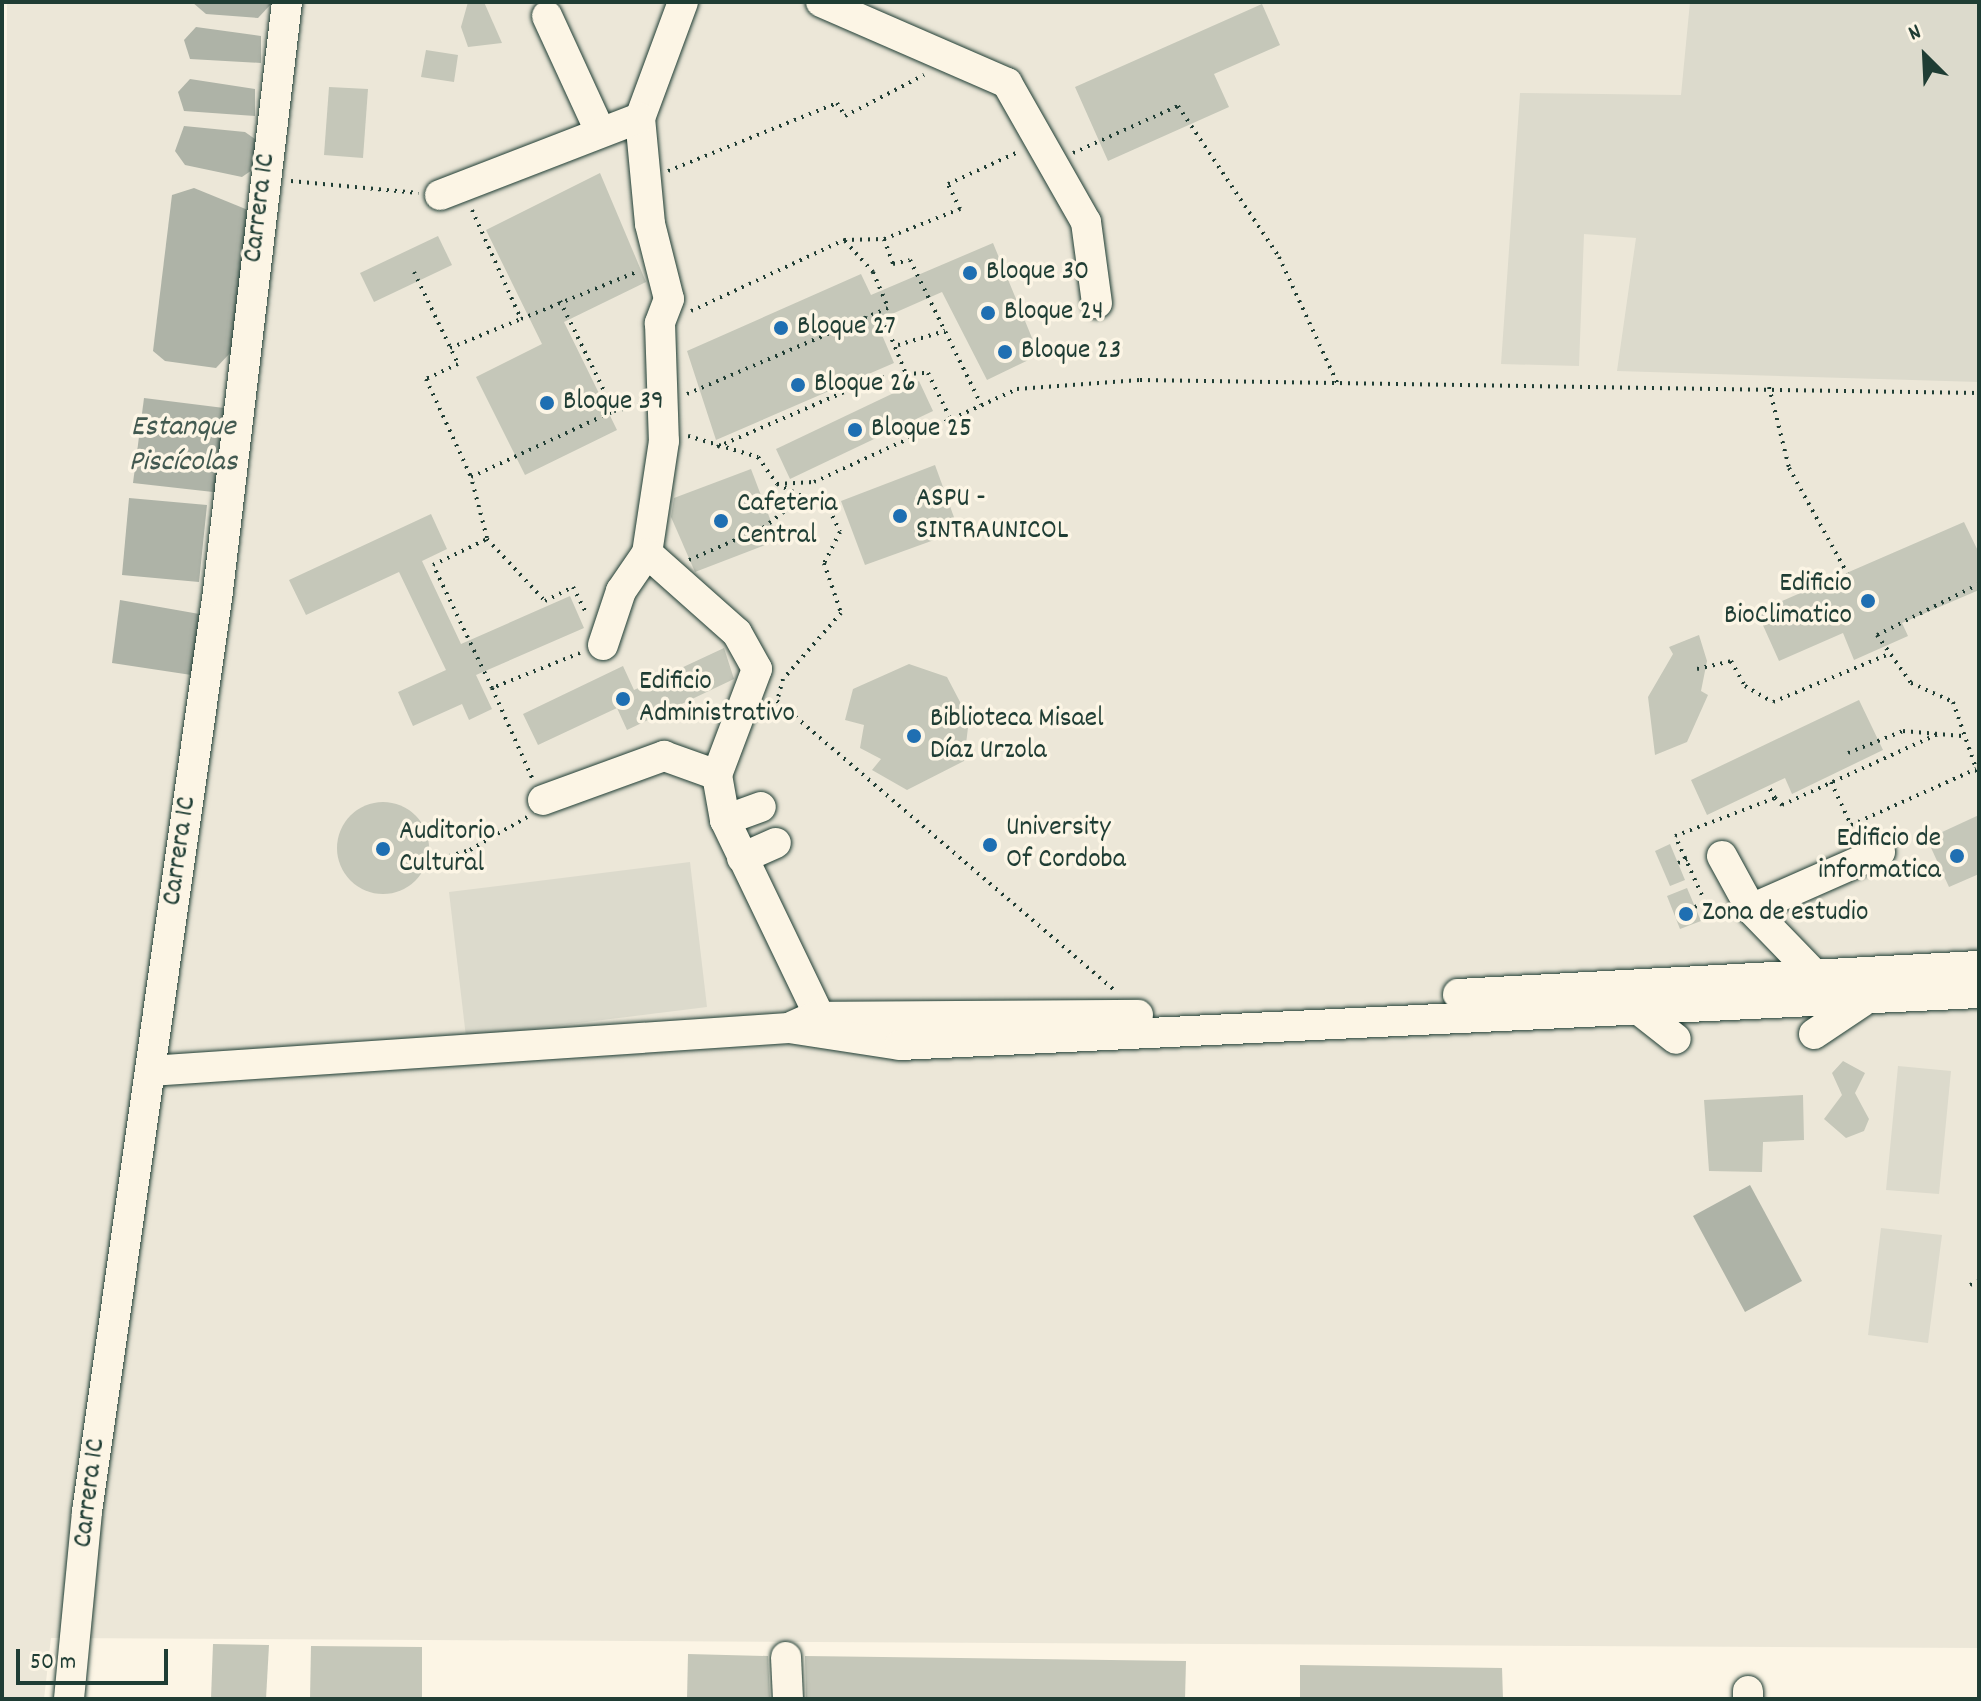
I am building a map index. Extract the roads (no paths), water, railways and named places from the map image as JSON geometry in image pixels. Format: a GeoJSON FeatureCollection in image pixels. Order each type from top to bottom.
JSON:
{"type":"FeatureCollection","features":[{"type":"Feature","properties":{"kind":"street","name":"Carrera 1C"},"geometry":{"type":"LineString","coordinates":[[69,1699],[87,1512],[218,591],[287,2]]}},
{"type":"Feature","properties":{"kind":"street"},"geometry":{"type":"LineString","coordinates":[[606,633],[658,562],[665,398],[660,323],[669,299],[665,266],[643,180],[640,118],[683,2]]}},
{"type":"Feature","properties":{"kind":"street"},"geometry":{"type":"LineString","coordinates":[[821,2],[1007,83],[1086,222],[1097,303]]}},
{"type":"Feature","properties":{"kind":"street"},"geometry":{"type":"LineString","coordinates":[[547,16],[600,131]]}},
{"type":"Feature","properties":{"kind":"street"},"geometry":{"type":"LineString","coordinates":[[450,190],[640,118]]}},
{"type":"Feature","properties":{"kind":"street"},"geometry":{"type":"LineString","coordinates":[[658,562],[737,633],[757,669],[717,775],[725,820],[742,858],[801,1022],[833,1039],[900,1045],[1378,1010]]}},
{"type":"Feature","properties":{"kind":"street"},"geometry":{"type":"LineString","coordinates":[[543,800],[664,756],[717,775]]}},
{"type":"Feature","properties":{"kind":"street"},"geometry":{"type":"LineString","coordinates":[[725,820],[761,807]]}},
{"type":"Feature","properties":{"kind":"street"},"geometry":{"type":"LineString","coordinates":[[742,858],[776,843]]}},
{"type":"Feature","properties":{"kind":"street"},"geometry":{"type":"LineString","coordinates":[[1751,909],[1880,852]]}},
{"type":"Feature","properties":{"kind":"street"},"geometry":{"type":"LineString","coordinates":[[1722,856],[1751,909],[1812,972]]}},
{"type":"Feature","properties":{"kind":"street"},"geometry":{"type":"LineString","coordinates":[[1620,999],[1812,972],[1979,966]]}},
{"type":"Feature","properties":{"kind":"street"},"geometry":{"type":"LineString","coordinates":[[150,1071],[801,1022],[1378,1010],[1620,999],[1865,1000],[1979,993]]}},
{"type":"Feature","properties":{"kind":"street"},"geometry":{"type":"LineString","coordinates":[[1620,999],[1676,1039]]}},
{"type":"Feature","properties":{"kind":"street"},"geometry":{"type":"LineString","coordinates":[[1814,1034],[1865,1000]]}},
{"type":"Feature","properties":{"kind":"street"},"geometry":{"type":"LineString","coordinates":[[786,1657],[788,1699]]}},
{"type":"Feature","properties":{"kind":"water"},"geometry":{"type":"Polygon","coordinates":[[[192,2],[272,3],[258,18],[206,14],[192,2]]]}},
{"type":"Feature","properties":{"kind":"water"},"geometry":{"type":"Polygon","coordinates":[[[196,27],[261,36],[261,63],[190,59],[184,40],[196,27]]]}},
{"type":"Feature","properties":{"kind":"water"},"geometry":{"type":"Polygon","coordinates":[[[190,79],[255,89],[255,116],[184,111],[178,92],[190,79]]]}},
{"type":"Feature","properties":{"kind":"water"},"geometry":{"type":"Polygon","coordinates":[[[184,126],[245,132],[255,139],[255,168],[242,177],[185,165],[175,151],[184,126]]]}},
{"type":"Feature","properties":{"kind":"water"},"geometry":{"type":"Polygon","coordinates":[[[194,188],[248,210],[231,352],[216,368],[165,361],[153,351],[172,195],[194,188]]]}},
{"type":"Feature","properties":{"kind":"water","name":"Estanque Piscícolas"},"geometry":{"type":"Polygon","coordinates":[[[144,398],[232,409],[222,493],[133,483],[144,398]]]}},
{"type":"Feature","properties":{"kind":"water"},"geometry":{"type":"Polygon","coordinates":[[[129,498],[207,505],[199,582],[122,575],[129,498]]]}},
{"type":"Feature","properties":{"kind":"water"},"geometry":{"type":"Polygon","coordinates":[[[120,600],[205,615],[198,676],[112,663],[120,600]]]}},
{"type":"Feature","properties":{"kind":"water"},"geometry":{"type":"Polygon","coordinates":[[[1750,1185],[1802,1281],[1745,1312],[1693,1216],[1750,1185]]]}},
{"type":"Feature","properties":{"kind":"place","name":"Bloque 30"},"geometry":{"type":"Point","coordinates":[970,273]}},
{"type":"Feature","properties":{"kind":"place","name":"Bloque 24"},"geometry":{"type":"Point","coordinates":[988,313]}},
{"type":"Feature","properties":{"kind":"place","name":"Bloque 27"},"geometry":{"type":"Point","coordinates":[781,328]}},
{"type":"Feature","properties":{"kind":"place","name":"Bloque 23"},"geometry":{"type":"Point","coordinates":[1005,352]}},
{"type":"Feature","properties":{"kind":"place","name":"Bloque 26"},"geometry":{"type":"Point","coordinates":[798,385]}},
{"type":"Feature","properties":{"kind":"place","name":"Bloque 39"},"geometry":{"type":"Point","coordinates":[547,403]}},
{"type":"Feature","properties":{"kind":"place","name":"Bloque 25"},"geometry":{"type":"Point","coordinates":[855,430]}},
{"type":"Feature","properties":{"kind":"place","name":"ASPU - SINTRAUNICOL"},"geometry":{"type":"Point","coordinates":[900,516]}},
{"type":"Feature","properties":{"kind":"place","name":"Cafeteria Central"},"geometry":{"type":"Point","coordinates":[721,521]}},
{"type":"Feature","properties":{"kind":"place","name":"Edificio BioClimatico"},"geometry":{"type":"Point","coordinates":[1868,601]}},
{"type":"Feature","properties":{"kind":"place","name":"Edificio Administrativo"},"geometry":{"type":"Point","coordinates":[623,699]}},
{"type":"Feature","properties":{"kind":"place","name":"Biblioteca Misael Díaz Urzola"},"geometry":{"type":"Point","coordinates":[914,736]}},
{"type":"Feature","properties":{"kind":"place","name":"University Of Cordoba"},"geometry":{"type":"Point","coordinates":[990,845]}},
{"type":"Feature","properties":{"kind":"place","name":"Auditorio Cultural"},"geometry":{"type":"Point","coordinates":[383,849]}},
{"type":"Feature","properties":{"kind":"place","name":"Edificio de informatica"},"geometry":{"type":"Point","coordinates":[1957,856]}},
{"type":"Feature","properties":{"kind":"place","name":"Zona de estudio"},"geometry":{"type":"Point","coordinates":[1686,914]}}]}
